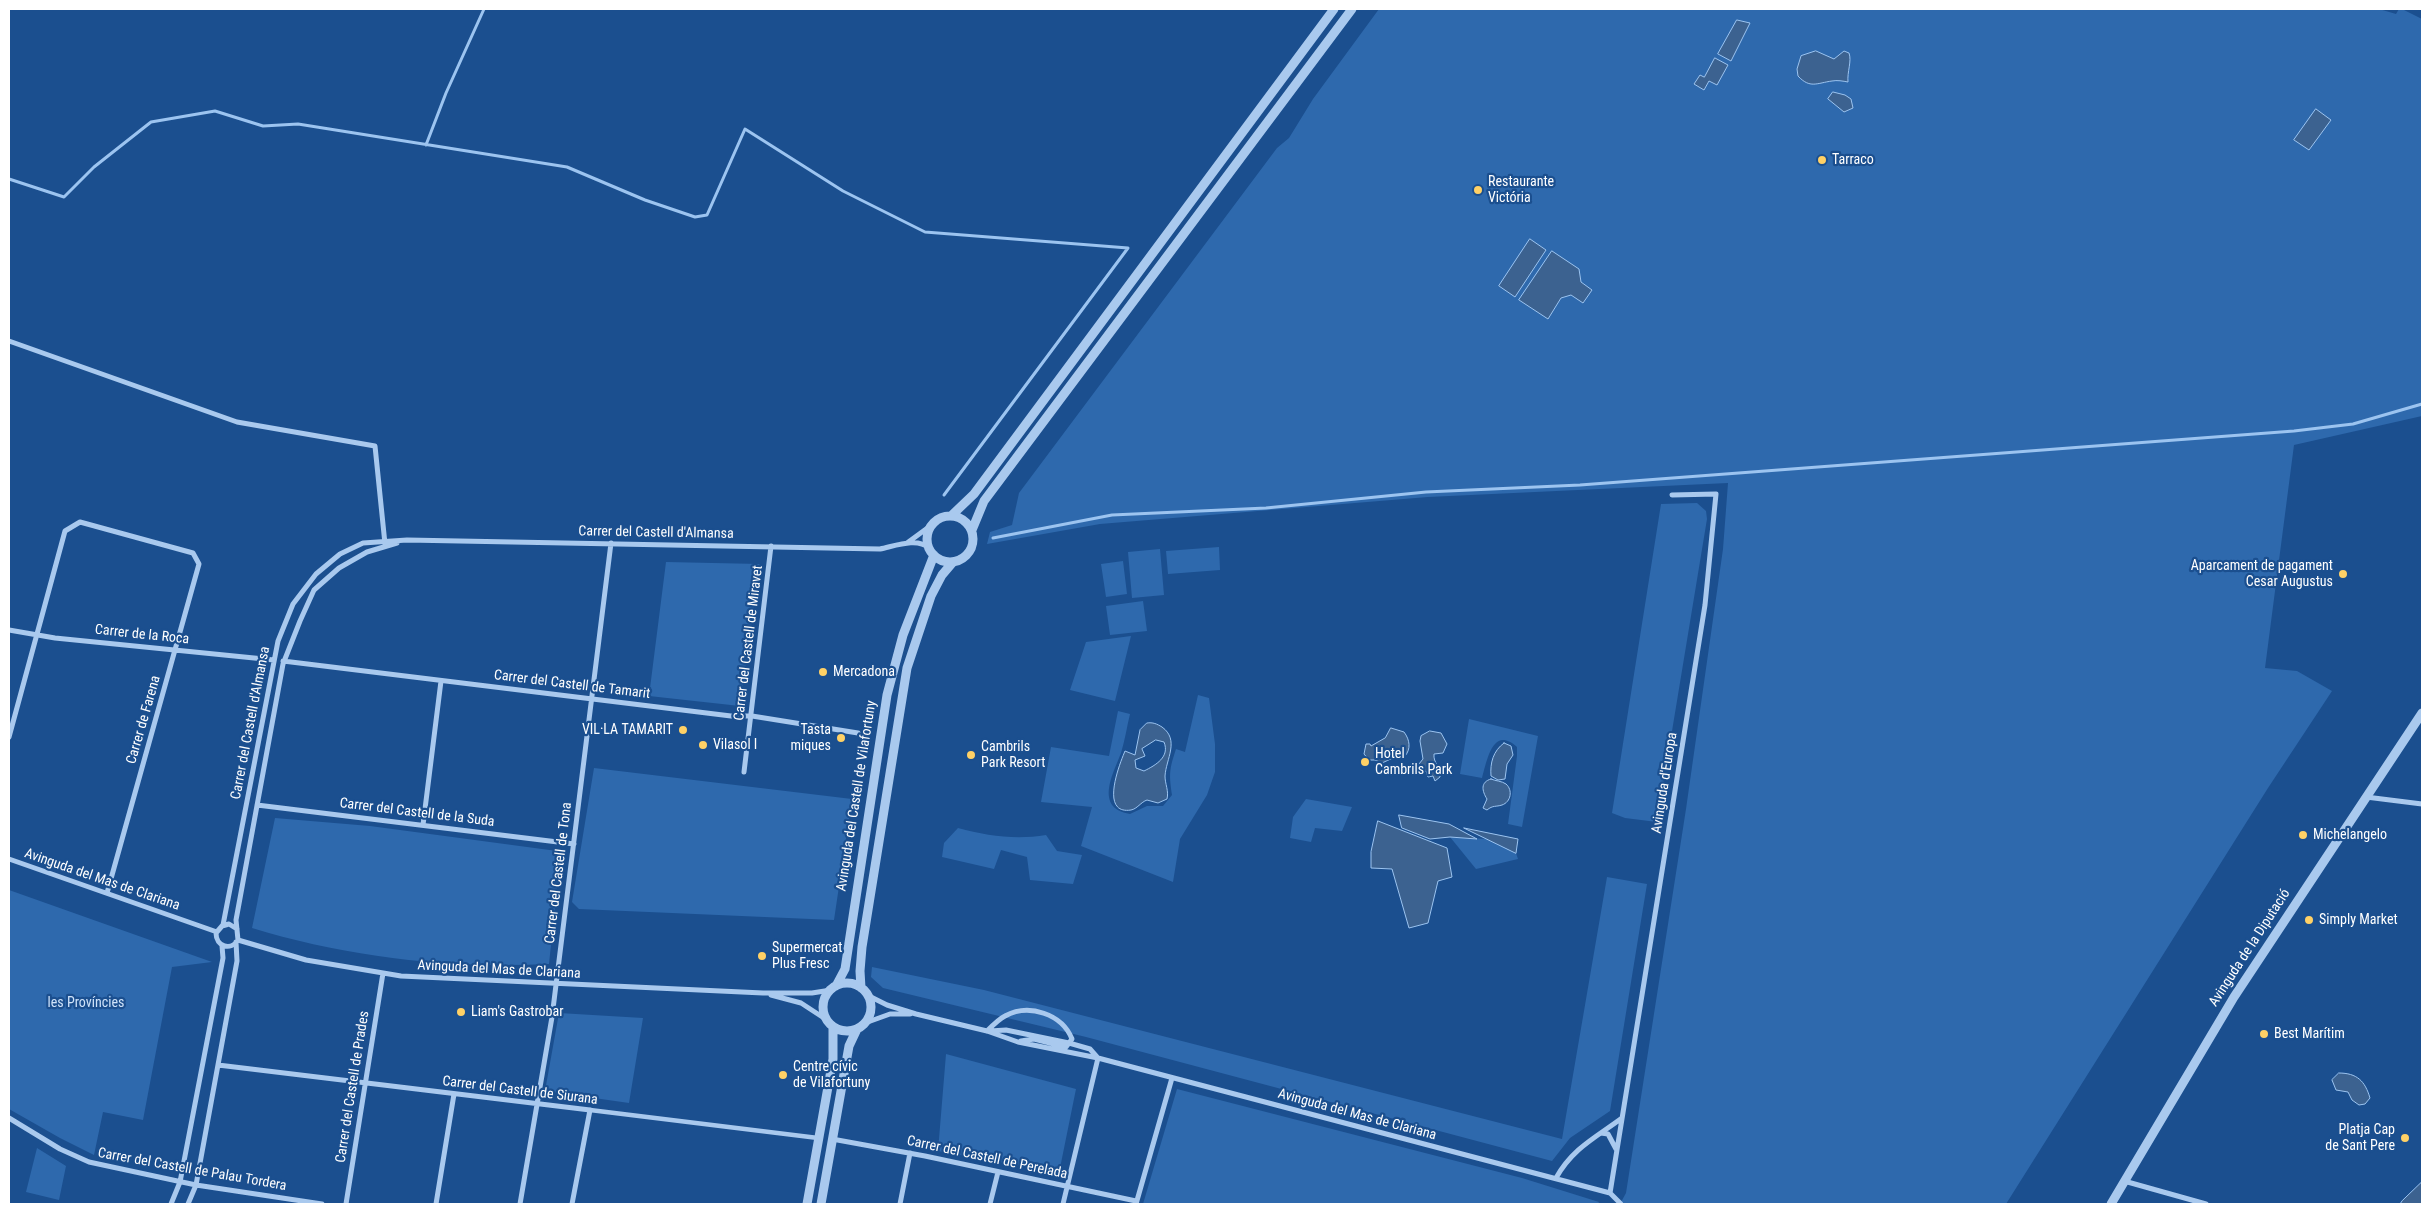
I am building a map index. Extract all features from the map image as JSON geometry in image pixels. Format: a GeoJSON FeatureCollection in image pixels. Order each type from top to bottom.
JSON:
{"type":"FeatureCollection","features":[{"type":"Feature","properties":{"kind":"street"},"geometry":{"type":"LineString","coordinates":[[951,516],[974,494],[1334,9]]}},
{"type":"Feature","properties":{"kind":"street"},"geometry":{"type":"LineString","coordinates":[[972,530],[961,519],[951,516],[941,518],[933,524],[928,533],[931,552],[943,561],[954,562],[963,558],[970,551],[973,541],[972,530],[984,501],[1352,9]]}},
{"type":"Feature","properties":{"kind":"street"},"geometry":{"type":"LineString","coordinates":[[9,341],[237,422],[375,446],[385,544]]}},
{"type":"Feature","properties":{"kind":"street","name":"Avinguda d'Europa"},"geometry":{"type":"LineString","coordinates":[[1610,1193],[1705,605],[1716,494],[1672,495]]}},
{"type":"Feature","properties":{"kind":"street","name":"Carrer de Farena"},"geometry":{"type":"LineString","coordinates":[[37,635],[65,530],[80,522],[193,553],[199,564],[106,893]]}},
{"type":"Feature","properties":{"kind":"street","name":"Carrer del Castell d'Almansa"},"geometry":{"type":"LineString","coordinates":[[904,544],[933,524]]}},
{"type":"Feature","properties":{"kind":"street","name":"Carrer del Castell d'Almansa"},"geometry":{"type":"LineString","coordinates":[[223,925],[278,641],[293,604],[316,574],[340,554],[363,543],[385,544],[407,540],[880,549],[904,544],[924,544],[931,552]]}},
{"type":"Feature","properties":{"kind":"street","name":"Carrer del Castell de Tona"},"geometry":{"type":"LineString","coordinates":[[520,1204],[538,1104],[556,984],[611,543]]}},
{"type":"Feature","properties":{"kind":"street","name":"Carrer del Castell d'Almansa"},"geometry":{"type":"LineString","coordinates":[[237,929],[236,920],[283,661],[314,590],[338,568],[385,544]]}},
{"type":"Feature","properties":{"kind":"street","name":"Carrer del Castell de Miravet"},"geometry":{"type":"LineString","coordinates":[[744,772],[771,546]]}},
{"type":"Feature","properties":{"kind":"street","name":"Avinguda del Castell de Vilafortuny"},"geometry":{"type":"LineString","coordinates":[[834,988],[845,969],[887,695],[903,635],[931,552]]}},
{"type":"Feature","properties":{"kind":"street","name":"Avinguda del Castell de Vilafortuny"},"geometry":{"type":"LineString","coordinates":[[864,992],[860,971],[862,947],[901,697],[915,639],[931,596],[942,575],[954,562]]}},
{"type":"Feature","properties":{"kind":"street","name":"Carrer de la Roca"},"geometry":{"type":"LineString","coordinates":[[9,630],[37,635],[274,660]]}},
{"type":"Feature","properties":{"kind":"street"},"geometry":{"type":"LineString","coordinates":[[9,738],[37,635]]}},
{"type":"Feature","properties":{"kind":"street","name":"Carrer del Castell de Tamarit"},"geometry":{"type":"LineString","coordinates":[[283,661],[731,716],[752,716],[858,733]]}},
{"type":"Feature","properties":{"kind":"street"},"geometry":{"type":"LineString","coordinates":[[423,825],[441,681]]}},
{"type":"Feature","properties":{"kind":"street","name":"Avinguda de la Diputació"},"geometry":{"type":"LineString","coordinates":[[2112,1204],[2230,1004],[2422,713]]}},
{"type":"Feature","properties":{"kind":"street"},"geometry":{"type":"LineString","coordinates":[[2366,797],[2422,804]]}},
{"type":"Feature","properties":{"kind":"street","name":"Carrer del Castell de la Suda"},"geometry":{"type":"LineString","coordinates":[[257,805],[574,844]]}},
{"type":"Feature","properties":{"kind":"street","name":"Avinguda del Mas de Clariana"},"geometry":{"type":"LineString","coordinates":[[9,859],[217,932]]}},
{"type":"Feature","properties":{"kind":"street"},"geometry":{"type":"LineString","coordinates":[[171,1204],[180,1182],[223,958],[222,946],[217,940],[217,932],[223,925],[232,925],[237,929],[237,961],[196,1185],[188,1204]]}},
{"type":"Feature","properties":{"kind":"street"},"geometry":{"type":"LineString","coordinates":[[222,946],[230,946],[237,941]]}},
{"type":"Feature","properties":{"kind":"street","name":"Avinguda del Mas de Clariana"},"geometry":{"type":"LineString","coordinates":[[237,941],[306,960],[410,977],[763,993],[812,993],[834,988]]}},
{"type":"Feature","properties":{"kind":"street","name":"Carrer del Castell de Prades"},"geometry":{"type":"LineString","coordinates":[[346,1204],[383,973]]}},
{"type":"Feature","properties":{"kind":"street"},"geometry":{"type":"LineString","coordinates":[[807,1204],[833,1059],[830,1024],[823,1004],[834,988],[849,984],[864,992],[870,1010],[849,1046],[821,1204]]}},
{"type":"Feature","properties":{"kind":"street","name":"Avinguda del Mas de Clariana"},"geometry":{"type":"LineString","coordinates":[[864,992],[887,1005],[987,1031],[1018,1042],[1098,1058],[1610,1193]]}},
{"type":"Feature","properties":{"kind":"street","name":"Avinguda del Mas de Clariana"},"geometry":{"type":"LineString","coordinates":[[763,993],[801,1003],[830,1024]]}},
{"type":"Feature","properties":{"kind":"street"},"geometry":{"type":"LineString","coordinates":[[987,1031],[1005,1016],[1032,1011],[1057,1018],[1069,1030],[1072,1039],[1069,1043]]}},
{"type":"Feature","properties":{"kind":"street","name":"Avinguda del Mas de Clariana"},"geometry":{"type":"LineString","coordinates":[[861,1026],[890,1014],[916,1014]]}},
{"type":"Feature","properties":{"kind":"street"},"geometry":{"type":"LineString","coordinates":[[830,1024],[848,1031],[861,1026]]}},
{"type":"Feature","properties":{"kind":"street","name":"Avinguda del Mas de Clariana"},"geometry":{"type":"LineString","coordinates":[[987,1031],[1006,1030],[1069,1043],[1090,1049],[1098,1058]]}},
{"type":"Feature","properties":{"kind":"street","name":"Avinguda del Mas de Clariana"},"geometry":{"type":"LineString","coordinates":[[1018,1042],[1034,1039],[1066,1047],[1069,1043]]}},
{"type":"Feature","properties":{"kind":"street"},"geometry":{"type":"LineString","coordinates":[[1063,1204],[1098,1058]]}},
{"type":"Feature","properties":{"kind":"street","name":"Carrer del Castell de Siurana"},"geometry":{"type":"LineString","coordinates":[[218,1065],[820,1138]]}},
{"type":"Feature","properties":{"kind":"street"},"geometry":{"type":"LineString","coordinates":[[1136,1203],[1172,1078]]}},
{"type":"Feature","properties":{"kind":"street"},"geometry":{"type":"LineString","coordinates":[[436,1204],[454,1094]]}},
{"type":"Feature","properties":{"kind":"street"},"geometry":{"type":"LineString","coordinates":[[572,1204],[590,1110]]}},
{"type":"Feature","properties":{"kind":"street","name":"Carrer del Castell de Palau Tordera"},"geometry":{"type":"LineString","coordinates":[[9,1118],[60,1149],[89,1162],[196,1185],[322,1204]]}},
{"type":"Feature","properties":{"kind":"street"},"geometry":{"type":"LineString","coordinates":[[1556,1178],[1573,1153],[1622,1118]]}},
{"type":"Feature","properties":{"kind":"street"},"geometry":{"type":"LineString","coordinates":[[1600,1133],[1608,1134],[1613,1140],[1616,1152]]}},
{"type":"Feature","properties":{"kind":"street","name":"Carrer del Castell de Perelada"},"geometry":{"type":"LineString","coordinates":[[832,1139],[910,1153],[1136,1203]]}},
{"type":"Feature","properties":{"kind":"street"},"geometry":{"type":"LineString","coordinates":[[900,1204],[910,1153]]}},
{"type":"Feature","properties":{"kind":"street"},"geometry":{"type":"LineString","coordinates":[[990,1204],[998,1172]]}},
{"type":"Feature","properties":{"kind":"street"},"geometry":{"type":"LineString","coordinates":[[2124,1181],[2206,1204]]}},
{"type":"Feature","properties":{"kind":"street"},"geometry":{"type":"LineString","coordinates":[[1610,1193],[1621,1204]]}},
{"type":"Feature","properties":{"kind":"green space"},"geometry":{"type":"Polygon","coordinates":[[[1379,9],[2379,9],[2396,14],[2399,9],[2402,9],[2422,19],[2422,416],[2294,445],[2265,668],[2297,671],[2332,691],[2268,788],[2006,1204],[1620,1204],[1626,1193],[1686,809],[1723,549],[1728,483],[1428,497],[1100,524],[987,544],[990,532],[1012,525],[1019,493],[1277,148],[1289,138],[1313,99],[1379,9]]]}},
{"type":"Feature","properties":{"kind":"green space"},"geometry":{"type":"Polygon","coordinates":[[[1697,503],[1706,511],[1707,519],[1657,822],[1625,818],[1612,813],[1661,504],[1697,503]]]}},
{"type":"Feature","properties":{"kind":"green space"},"geometry":{"type":"Polygon","coordinates":[[[1219,547],[1220,570],[1168,574],[1166,551],[1219,547]]]}},
{"type":"Feature","properties":{"kind":"green space"},"geometry":{"type":"Polygon","coordinates":[[[1160,549],[1164,595],[1132,598],[1128,552],[1160,549]]]}},
{"type":"Feature","properties":{"kind":"green space"},"geometry":{"type":"Polygon","coordinates":[[[1123,561],[1127,594],[1106,597],[1101,564],[1123,561]]]}},
{"type":"Feature","properties":{"kind":"green space"},"geometry":{"type":"Polygon","coordinates":[[[666,562],[760,564],[740,706],[649,696],[666,562]]]}},
{"type":"Feature","properties":{"kind":"green space"},"geometry":{"type":"Polygon","coordinates":[[[1143,601],[1147,631],[1110,635],[1106,606],[1143,601]]]}},
{"type":"Feature","properties":{"kind":"green space"},"geometry":{"type":"Polygon","coordinates":[[[1131,636],[1115,701],[1070,690],[1086,642],[1131,636]]]}},
{"type":"Feature","properties":{"kind":"green space"},"geometry":{"type":"Polygon","coordinates":[[[1198,695],[1209,698],[1215,744],[1215,772],[1207,795],[1180,839],[1173,882],[1081,846],[1092,807],[1041,802],[1051,747],[1109,756],[1118,711],[1130,714],[1124,743],[1111,780],[1109,798],[1112,805],[1119,811],[1130,814],[1147,806],[1163,806],[1172,795],[1170,772],[1172,762],[1176,749],[1185,752],[1198,695]]]}},
{"type":"Feature","properties":{"kind":"green space"},"geometry":{"type":"Polygon","coordinates":[[[1469,719],[1538,736],[1522,827],[1508,824],[1517,747],[1509,741],[1502,740],[1497,742],[1489,754],[1482,778],[1460,774],[1469,719]]]}},
{"type":"Feature","properties":{"kind":"green space"},"geometry":{"type":"Polygon","coordinates":[[[594,768],[852,799],[834,920],[579,909],[572,902],[594,768]]]}},
{"type":"Feature","properties":{"kind":"green space"},"geometry":{"type":"Polygon","coordinates":[[[1306,799],[1352,807],[1342,831],[1315,828],[1311,842],[1290,838],[1293,817],[1306,799]]]}},
{"type":"Feature","properties":{"kind":"green space"},"geometry":{"type":"Polygon","coordinates":[[[275,818],[370,826],[557,851],[560,859],[549,964],[474,965],[399,959],[324,947],[252,928],[275,818]]]}},
{"type":"Feature","properties":{"kind":"green space"},"geometry":{"type":"Polygon","coordinates":[[[958,828],[1002,836],[1046,835],[1057,851],[1082,855],[1073,884],[1030,880],[1027,857],[1001,850],[994,869],[942,857],[944,843],[958,828]]]}},
{"type":"Feature","properties":{"kind":"green space"},"geometry":{"type":"Polygon","coordinates":[[[1450,837],[1487,839],[1516,853],[1518,859],[1476,869],[1450,837]]]}},
{"type":"Feature","properties":{"kind":"green space"},"geometry":{"type":"Polygon","coordinates":[[[1607,877],[1647,884],[1610,1111],[1570,1138],[1552,1161],[1086,1037],[883,988],[871,977],[872,967],[984,990],[1562,1139],[1607,877]]]}},
{"type":"Feature","properties":{"kind":"green space","name":"les Províncies"},"geometry":{"type":"Polygon","coordinates":[[[9,890],[212,962],[172,967],[143,1120],[103,1112],[94,1155],[9,1109],[9,890]]]}},
{"type":"Feature","properties":{"kind":"green space"},"geometry":{"type":"Polygon","coordinates":[[[559,1013],[643,1018],[629,1103],[545,1091],[559,1013]]]}},
{"type":"Feature","properties":{"kind":"green space"},"geometry":{"type":"Polygon","coordinates":[[[946,1054],[1076,1089],[1059,1173],[938,1151],[946,1054]]]}},
{"type":"Feature","properties":{"kind":"green space"},"geometry":{"type":"Polygon","coordinates":[[[1177,1089],[1522,1178],[1599,1202],[1598,1204],[1143,1204],[1177,1089]]]}},
{"type":"Feature","properties":{"kind":"green space"},"geometry":{"type":"Polygon","coordinates":[[[37,1148],[66,1166],[59,1200],[26,1192],[37,1148]]]}},
{"type":"Feature","properties":{"kind":"shaded area"},"geometry":{"type":"Polygon","coordinates":[[[1737,20],[1750,23],[1731,61],[1718,54],[1737,20]]]}},
{"type":"Feature","properties":{"kind":"shaded area"},"geometry":{"type":"Polygon","coordinates":[[[1816,51],[1834,59],[1844,51],[1849,53],[1848,82],[1836,81],[1810,84],[1802,80],[1798,76],[1797,69],[1801,56],[1816,51]]]}},
{"type":"Feature","properties":{"kind":"shaded area"},"geometry":{"type":"Polygon","coordinates":[[[1715,58],[1728,65],[1717,85],[1709,81],[1704,90],[1694,84],[1700,75],[1704,77],[1715,58]]]}},
{"type":"Feature","properties":{"kind":"shaded area"},"geometry":{"type":"Polygon","coordinates":[[[1833,92],[1845,95],[1851,99],[1853,108],[1844,112],[1828,99],[1833,92]]]}},
{"type":"Feature","properties":{"kind":"shaded area"},"geometry":{"type":"Polygon","coordinates":[[[2316,109],[2331,120],[2309,150],[2294,140],[2316,109]]]}},
{"type":"Feature","properties":{"kind":"shaded area"},"geometry":{"type":"Polygon","coordinates":[[[1530,239],[1546,250],[1515,297],[1499,286],[1530,239]]]}},
{"type":"Feature","properties":{"kind":"shaded area"},"geometry":{"type":"Polygon","coordinates":[[[1552,251],[1579,269],[1581,282],[1592,290],[1583,303],[1571,295],[1561,298],[1548,319],[1519,300],[1552,251]]]}},
{"type":"Feature","properties":{"kind":"shaded area"},"geometry":{"type":"Polygon","coordinates":[[[1147,723],[1157,724],[1167,732],[1170,738],[1171,750],[1165,776],[1168,793],[1167,799],[1158,803],[1147,800],[1131,810],[1121,809],[1116,805],[1114,797],[1116,776],[1125,751],[1135,755],[1140,730],[1147,723]],[[1156,740],[1142,749],[1145,756],[1135,760],[1136,768],[1144,771],[1161,760],[1165,752],[1164,742],[1156,740]]]}},
{"type":"Feature","properties":{"kind":"shaded area"},"geometry":{"type":"Polygon","coordinates":[[[1391,728],[1404,732],[1409,741],[1405,756],[1395,757],[1382,763],[1369,760],[1364,754],[1366,744],[1371,746],[1385,738],[1391,728]]]}},
{"type":"Feature","properties":{"kind":"shaded area"},"geometry":{"type":"Polygon","coordinates":[[[1430,731],[1441,733],[1447,744],[1443,753],[1434,754],[1440,774],[1440,777],[1435,781],[1433,776],[1428,777],[1426,771],[1419,775],[1414,770],[1423,759],[1421,736],[1430,731]]]}},
{"type":"Feature","properties":{"kind":"shaded area"},"geometry":{"type":"Polygon","coordinates":[[[1504,743],[1511,746],[1513,755],[1507,764],[1505,779],[1498,780],[1491,776],[1491,766],[1497,750],[1504,743]]]}},
{"type":"Feature","properties":{"kind":"shaded area"},"geometry":{"type":"Polygon","coordinates":[[[1491,779],[1506,784],[1510,789],[1510,796],[1505,803],[1487,810],[1483,808],[1487,799],[1483,787],[1487,780],[1491,779]]]}},
{"type":"Feature","properties":{"kind":"shaded area"},"geometry":{"type":"Polygon","coordinates":[[[1399,815],[1449,824],[1477,839],[1450,837],[1430,839],[1402,828],[1399,815]]]}},
{"type":"Feature","properties":{"kind":"shaded area"},"geometry":{"type":"Polygon","coordinates":[[[1378,821],[1447,848],[1452,877],[1438,881],[1428,923],[1409,928],[1392,869],[1371,868],[1371,852],[1378,821]]]}},
{"type":"Feature","properties":{"kind":"shaded area"},"geometry":{"type":"Polygon","coordinates":[[[1464,828],[1518,839],[1516,853],[1464,828]]]}},
{"type":"Feature","properties":{"kind":"shaded area"},"geometry":{"type":"Polygon","coordinates":[[[2339,1073],[2355,1076],[2363,1083],[2370,1098],[2365,1104],[2359,1105],[2352,1100],[2348,1092],[2336,1090],[2332,1080],[2339,1073]]]}},
{"type":"Feature","properties":{"kind":"shaded area"},"geometry":{"type":"Polygon","coordinates":[[[2422,1182],[2422,1204],[2400,1204],[2402,1201],[2422,1182]]]}},
{"type":"Feature","properties":{"kind":"waterway"},"geometry":{"type":"LineString","coordinates":[[426,145],[446,93],[484,9]]}},
{"type":"Feature","properties":{"kind":"waterway"},"geometry":{"type":"LineString","coordinates":[[9,179],[64,197],[94,167],[151,122],[215,111],[263,126],[298,124],[567,167],[645,200],[695,217],[707,215],[745,129],[843,191],[925,232],[1128,248],[944,495]]}},
{"type":"Feature","properties":{"kind":"waterway"},"geometry":{"type":"LineString","coordinates":[[993,538],[1112,515],[1266,508],[1426,492],[1580,485],[2294,431],[2353,424],[2422,404]]}},
{"type":"Feature","properties":{"kind":"place","name":"Tarraco"},"geometry":{"type":"Point","coordinates":[1822,160]}},
{"type":"Feature","properties":{"kind":"place","name":"Restaurante Victória"},"geometry":{"type":"Point","coordinates":[1478,190]}},
{"type":"Feature","properties":{"kind":"place","name":"Aparcament de pagament Cesar Augustus"},"geometry":{"type":"Point","coordinates":[2343,574]}},
{"type":"Feature","properties":{"kind":"place","name":"Mercadona"},"geometry":{"type":"Point","coordinates":[823,672]}},
{"type":"Feature","properties":{"kind":"place","name":"VIL·LA TAMARIT"},"geometry":{"type":"Point","coordinates":[683,730]}},
{"type":"Feature","properties":{"kind":"place","name":"Tasta miques"},"geometry":{"type":"Point","coordinates":[841,738]}},
{"type":"Feature","properties":{"kind":"place","name":"Vilasol I"},"geometry":{"type":"Point","coordinates":[703,745]}},
{"type":"Feature","properties":{"kind":"place","name":"Cambrils Park Resort"},"geometry":{"type":"Point","coordinates":[971,755]}},
{"type":"Feature","properties":{"kind":"place","name":"Hotel Cambrils Park"},"geometry":{"type":"Point","coordinates":[1365,762]}},
{"type":"Feature","properties":{"kind":"place","name":"Michelangelo"},"geometry":{"type":"Point","coordinates":[2303,835]}},
{"type":"Feature","properties":{"kind":"place","name":"Simply Market"},"geometry":{"type":"Point","coordinates":[2309,920]}},
{"type":"Feature","properties":{"kind":"place","name":"Supermercat Plus Fresc"},"geometry":{"type":"Point","coordinates":[762,956]}},
{"type":"Feature","properties":{"kind":"place","name":"Liam's Gastrobar"},"geometry":{"type":"Point","coordinates":[461,1012]}},
{"type":"Feature","properties":{"kind":"place","name":"Best Marítim"},"geometry":{"type":"Point","coordinates":[2264,1034]}},
{"type":"Feature","properties":{"kind":"place","name":"Centre cívic de Vilafortuny"},"geometry":{"type":"Point","coordinates":[783,1075]}},
{"type":"Feature","properties":{"kind":"place","name":"Platja Cap de Sant Pere"},"geometry":{"type":"Point","coordinates":[2405,1138]}}]}
